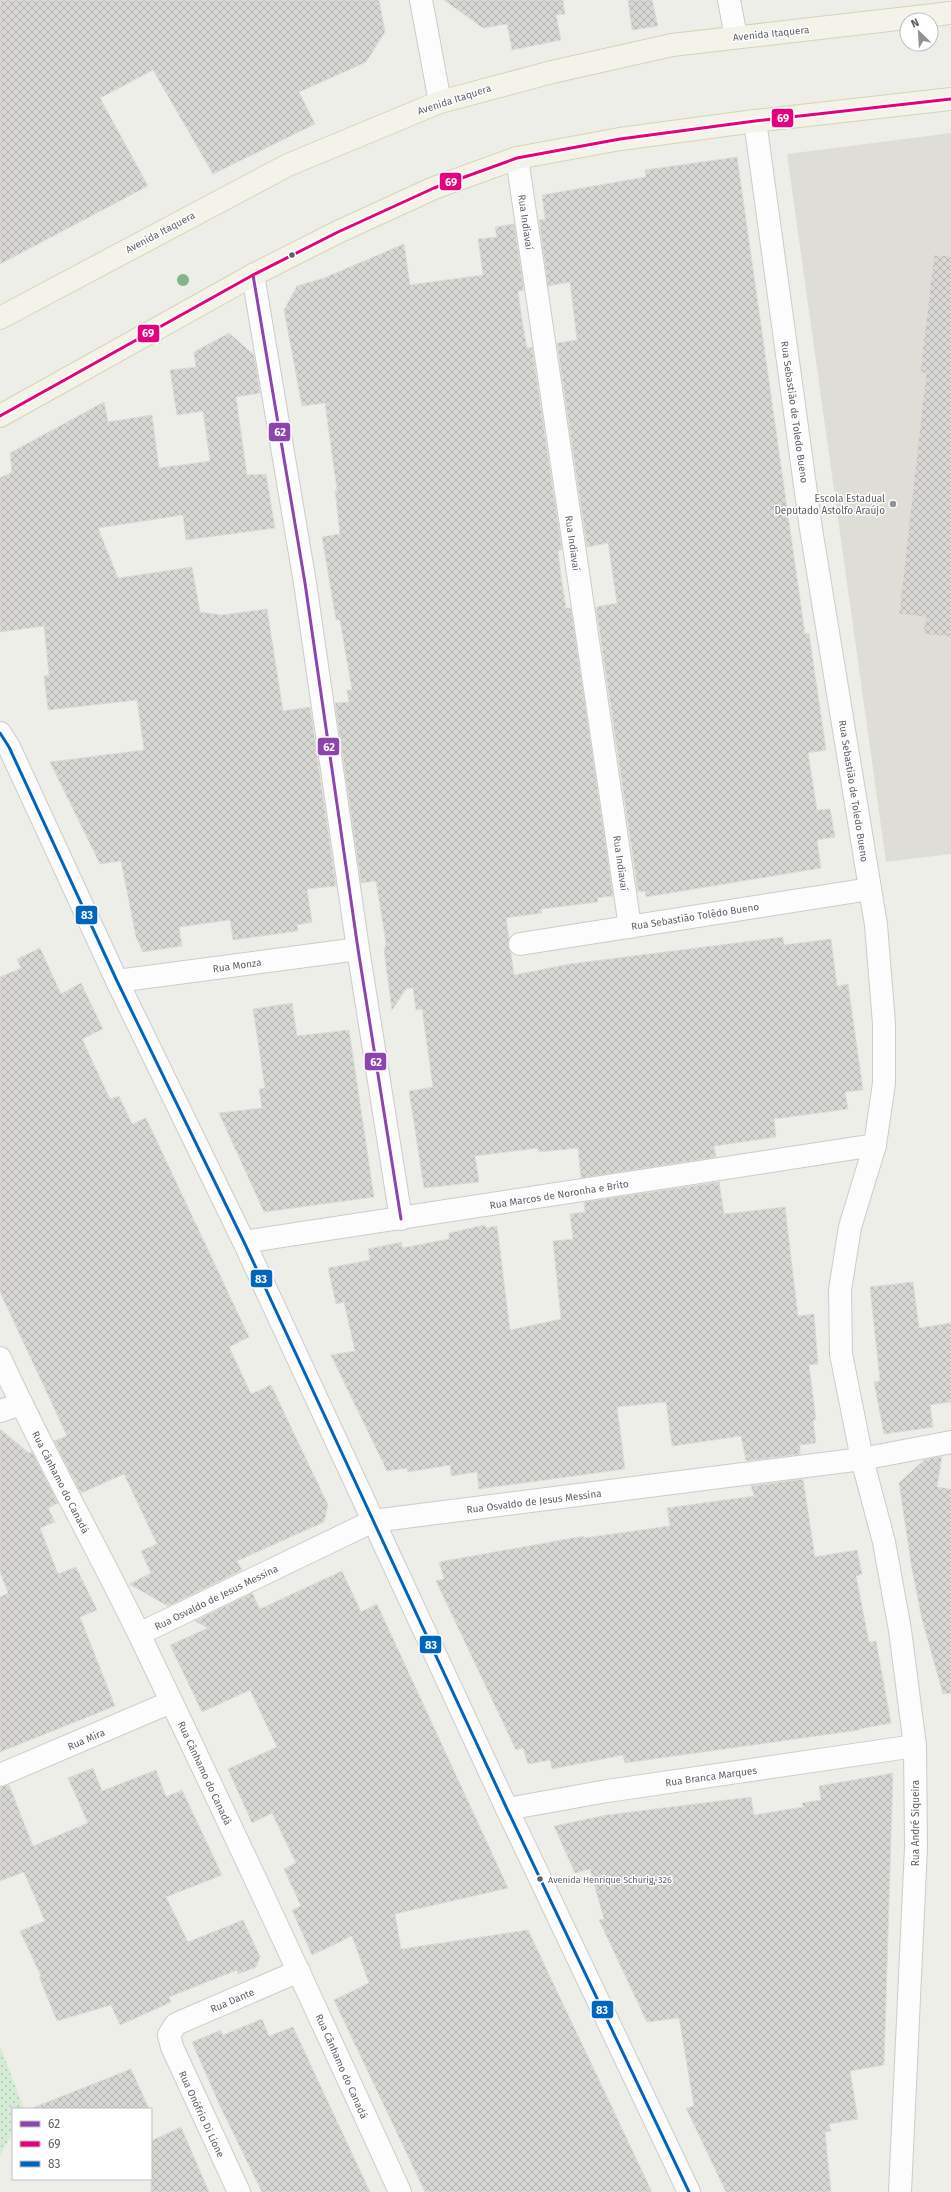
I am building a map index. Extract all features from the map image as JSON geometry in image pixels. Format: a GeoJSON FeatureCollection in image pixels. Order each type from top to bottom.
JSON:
{"type":"FeatureCollection","features":[{"type":"Feature","properties":{"kind":"main road","name":"Avenida Itaquera"},"geometry":{"type":"LineString","coordinates":[[0,318],[288,165],[440,102],[552,72],[672,44],[951,13]]}},
{"type":"Feature","properties":{"kind":"main road"},"geometry":{"type":"LineString","coordinates":[[0,416],[253,275],[338,232],[434,188],[517,158],[620,139],[755,121],[951,99]]}},
{"type":"Feature","properties":{"kind":"street"},"geometry":{"type":"LineString","coordinates":[[421,0],[440,102]]}},
{"type":"Feature","properties":{"kind":"street"},"geometry":{"type":"LineString","coordinates":[[730,0],[736,37]]}},
{"type":"Feature","properties":{"kind":"street","name":"Rua Sebastião de Toledo Bueno"},"geometry":{"type":"LineString","coordinates":[[755,121],[810,529],[876,925],[884,1024],[884,1083],[875,1145],[850,1227],[840,1290],[841,1354],[862,1459]]}},
{"type":"Feature","properties":{"kind":"street","name":"Rua Indiavaí"},"geometry":{"type":"LineString","coordinates":[[517,158],[630,927]]}},
{"type":"Feature","properties":{"kind":"street"},"geometry":{"type":"LineString","coordinates":[[253,275],[305,583],[358,949],[401,1219]]}},
{"type":"Feature","properties":{"kind":"street"},"geometry":{"type":"LineString","coordinates":[[0,732],[22,775],[117,981],[244,1242],[507,1809],[689,2192]]}},
{"type":"Feature","properties":{"kind":"street","name":"Rua Sebastião Tolêdo Bueno"},"geometry":{"type":"LineString","coordinates":[[520,944],[870,889]]}},
{"type":"Feature","properties":{"kind":"street","name":"Rua Monza"},"geometry":{"type":"LineString","coordinates":[[117,981],[358,949]]}},
{"type":"Feature","properties":{"kind":"street","name":"Rua Marcos de Noronha e Brito"},"geometry":{"type":"LineString","coordinates":[[244,1242],[875,1145]]}},
{"type":"Feature","properties":{"kind":"street","name":"Rua Cânhamo do Canadá"},"geometry":{"type":"LineString","coordinates":[[0,1358],[21,1404],[139,1634],[299,1971],[400,2192]]}},
{"type":"Feature","properties":{"kind":"street"},"geometry":{"type":"LineString","coordinates":[[0,1411],[21,1404]]}},
{"type":"Feature","properties":{"kind":"street","name":"Rua Osvaldo de Jesus Messina"},"geometry":{"type":"LineString","coordinates":[[139,1634],[373,1521],[862,1459],[951,1442]]}},
{"type":"Feature","properties":{"kind":"street","name":"Rua André Siqueira"},"geometry":{"type":"LineString","coordinates":[[862,1459],[884,1542],[900,1630],[915,1746],[916,1846],[900,2192]]}},
{"type":"Feature","properties":{"kind":"street","name":"Rua Mira"},"geometry":{"type":"LineString","coordinates":[[0,1775],[171,1702]]}},
{"type":"Feature","properties":{"kind":"street","name":"Rua Branca Marques"},"geometry":{"type":"LineString","coordinates":[[507,1809],[607,1791],[915,1746]]}},
{"type":"Feature","properties":{"kind":"street","name":"Rua Dante"},"geometry":{"type":"LineString","coordinates":[[169,2034],[176,2024],[299,1971]]}},
{"type":"Feature","properties":{"kind":"street","name":"Rua Onófrio Di Lione"},"geometry":{"type":"LineString","coordinates":[[169,2034],[172,2047],[239,2192]]}},
{"type":"Feature","properties":{"kind":"shaded area","name":"Escola Estadual Deputado Astolfo Araújo"},"geometry":{"type":"Polygon","coordinates":[[[951,133],[951,854],[886,862],[787,154],[951,133]]]}},
{"type":"Feature","properties":{"kind":"green space"},"geometry":{"type":"Polygon","coordinates":[[[0,2046],[24,2108],[12,2108],[12,2134],[0,2156],[0,2046]]]}},
{"type":"Feature","properties":{"kind":"building"},"geometry":{"type":"Polygon","coordinates":[[[0,0],[379,0],[385,32],[366,62],[299,92],[315,124],[213,174],[153,70],[100,98],[148,186],[0,264],[0,0]]]}},
{"type":"Feature","properties":{"kind":"building"},"geometry":{"type":"Polygon","coordinates":[[[444,0],[563,0],[565,14],[556,15],[561,40],[512,50],[507,24],[483,28],[444,0]]]}},
{"type":"Feature","properties":{"kind":"building"},"geometry":{"type":"Polygon","coordinates":[[[628,0],[652,0],[658,26],[632,30],[628,0]]]}},
{"type":"Feature","properties":{"kind":"building"},"geometry":{"type":"Polygon","coordinates":[[[737,157],[805,634],[809,633],[826,750],[808,753],[817,810],[830,809],[835,837],[817,840],[821,868],[646,897],[645,891],[638,892],[596,607],[617,603],[608,543],[587,547],[557,343],[577,340],[570,282],[548,286],[539,220],[545,219],[542,195],[646,177],[645,170],[737,157]]]}},
{"type":"Feature","properties":{"kind":"building"},"geometry":{"type":"Polygon","coordinates":[[[514,224],[524,290],[518,291],[522,320],[527,348],[532,347],[562,550],[558,551],[561,577],[566,608],[571,608],[613,896],[597,898],[598,902],[541,909],[542,913],[506,918],[509,938],[508,946],[511,953],[514,975],[570,964],[783,937],[784,945],[831,939],[837,986],[848,984],[863,1090],[845,1092],[848,1109],[774,1119],[776,1137],[714,1146],[716,1157],[581,1178],[578,1148],[538,1152],[538,1148],[475,1156],[479,1182],[424,1188],[409,1091],[433,1087],[422,1009],[416,1010],[413,988],[406,989],[392,1010],[384,950],[386,943],[376,881],[361,883],[335,703],[349,702],[347,690],[352,690],[340,620],[336,620],[322,537],[340,534],[335,490],[337,490],[325,403],[302,406],[284,310],[297,286],[324,278],[404,244],[410,285],[483,275],[478,239],[497,237],[495,227],[514,224]]]}},
{"type":"Feature","properties":{"kind":"building"},"geometry":{"type":"Polygon","coordinates":[[[934,255],[951,256],[951,637],[923,634],[926,617],[899,614],[926,373],[920,373],[934,255]]]}},
{"type":"Feature","properties":{"kind":"building"},"geometry":{"type":"Polygon","coordinates":[[[229,333],[254,355],[260,393],[236,397],[247,475],[266,474],[275,528],[186,540],[183,515],[98,528],[118,578],[192,567],[200,612],[222,615],[267,609],[283,711],[310,707],[336,886],[307,889],[312,922],[297,925],[298,931],[233,940],[230,920],[179,927],[182,946],[143,952],[136,937],[121,861],[100,864],[50,762],[144,750],[137,700],[48,710],[44,676],[49,675],[44,626],[0,632],[0,478],[12,472],[10,453],[104,402],[108,422],[152,415],[159,468],[210,461],[203,411],[177,415],[170,370],[196,367],[194,352],[229,333]]]}},
{"type":"Feature","properties":{"kind":"building"},"geometry":{"type":"Polygon","coordinates":[[[40,948],[61,994],[81,983],[103,1029],[82,1039],[110,1099],[119,1096],[132,1124],[146,1118],[249,1337],[229,1347],[251,1394],[271,1385],[328,1505],[324,1522],[237,1561],[242,1570],[168,1606],[129,1584],[151,1573],[141,1551],[157,1544],[124,1474],[81,1493],[54,1441],[67,1436],[0,1292],[0,977],[21,968],[17,959],[40,948]]]}},
{"type":"Feature","properties":{"kind":"building"},"geometry":{"type":"Polygon","coordinates":[[[292,1003],[297,1036],[349,1030],[374,1197],[264,1212],[219,1113],[262,1108],[259,1089],[265,1088],[253,1009],[292,1003]]]}},
{"type":"Feature","properties":{"kind":"building"},"geometry":{"type":"Polygon","coordinates":[[[719,1182],[724,1214],[785,1207],[798,1316],[814,1314],[818,1364],[809,1365],[816,1420],[813,1420],[816,1443],[800,1445],[800,1454],[746,1461],[741,1436],[672,1446],[666,1402],[617,1407],[625,1469],[479,1489],[477,1472],[451,1476],[450,1465],[408,1472],[407,1468],[387,1471],[331,1355],[355,1351],[344,1302],[336,1304],[328,1268],[370,1260],[368,1249],[402,1242],[402,1248],[449,1239],[449,1233],[485,1225],[486,1228],[497,1226],[510,1330],[561,1319],[553,1241],[573,1239],[570,1214],[585,1212],[584,1202],[719,1182]]]}},
{"type":"Feature","properties":{"kind":"building"},"geometry":{"type":"Polygon","coordinates":[[[913,1282],[919,1328],[951,1323],[951,1402],[930,1405],[933,1427],[884,1434],[874,1382],[880,1381],[870,1287],[913,1282]]]}},
{"type":"Feature","properties":{"kind":"building"},"geometry":{"type":"Polygon","coordinates":[[[0,1429],[29,1453],[32,1452],[58,1503],[48,1508],[55,1522],[40,1528],[58,1574],[76,1567],[97,1610],[80,1617],[115,1706],[0,1752],[0,1597],[8,1593],[0,1572],[0,1429]]]}},
{"type":"Feature","properties":{"kind":"building"},"geometry":{"type":"Polygon","coordinates":[[[942,1456],[937,1487],[951,1489],[951,1693],[943,1694],[922,1619],[912,1569],[899,1483],[924,1460],[942,1456]]]}},
{"type":"Feature","properties":{"kind":"building"},"geometry":{"type":"Polygon","coordinates":[[[803,1479],[815,1557],[857,1550],[862,1574],[856,1576],[869,1642],[876,1641],[891,1723],[859,1730],[625,1763],[623,1755],[552,1769],[550,1760],[528,1764],[523,1748],[516,1750],[436,1581],[444,1579],[439,1562],[584,1536],[584,1538],[670,1526],[667,1508],[754,1496],[751,1486],[803,1479]]]}},
{"type":"Feature","properties":{"kind":"building"},"geometry":{"type":"Polygon","coordinates":[[[342,1571],[361,1612],[377,1604],[508,1888],[395,1914],[401,1949],[528,1930],[652,2192],[425,2192],[334,2000],[369,1983],[352,1936],[312,1955],[292,1910],[301,1906],[284,1869],[296,1863],[272,1813],[252,1823],[228,1769],[277,1747],[250,1690],[202,1712],[170,1645],[208,1628],[195,1621],[252,1593],[260,1609],[342,1571]]]}},
{"type":"Feature","properties":{"kind":"building"},"geometry":{"type":"Polygon","coordinates":[[[93,1768],[102,1791],[156,1770],[166,1797],[182,1790],[222,1875],[166,1897],[188,1942],[243,1920],[260,1957],[256,1967],[238,1974],[237,1970],[169,1997],[171,2002],[120,2025],[111,2005],[57,2021],[39,1977],[41,1976],[20,1931],[45,1921],[24,1872],[0,1881],[0,1787],[9,1785],[33,1846],[88,1823],[68,1778],[93,1768]]]}},
{"type":"Feature","properties":{"kind":"building"},"geometry":{"type":"Polygon","coordinates":[[[893,1773],[884,2065],[850,2071],[858,2119],[829,2124],[831,2131],[825,2132],[831,2192],[726,2192],[686,2108],[694,2106],[679,2018],[647,2022],[599,1920],[604,1919],[590,1869],[575,1873],[554,1826],[607,1815],[751,1797],[754,1815],[803,1807],[802,1803],[821,1800],[819,1786],[893,1773]]]}},
{"type":"Feature","properties":{"kind":"building"},"geometry":{"type":"Polygon","coordinates":[[[262,2019],[269,2036],[293,2027],[370,2192],[262,2192],[221,2108],[192,2042],[221,2030],[223,2035],[262,2019]]]}},
{"type":"Feature","properties":{"kind":"building"},"geometry":{"type":"Polygon","coordinates":[[[131,2069],[149,2108],[35,2108],[131,2069]]]}},
{"type":"Feature","properties":{"kind":"building"},"geometry":{"type":"Polygon","coordinates":[[[181,2127],[209,2192],[151,2192],[152,2141],[181,2127]]]}},
{"type":"Feature","properties":{"kind":"transit line","name":"69"},"geometry":{"type":"LineString","coordinates":[[0,416],[253,275],[338,232],[434,188],[517,158],[620,139],[755,121],[951,99]]}},
{"type":"Feature","properties":{"kind":"transit line","name":"62"},"geometry":{"type":"LineString","coordinates":[[253,275],[305,583],[358,949],[401,1219]]}},
{"type":"Feature","properties":{"kind":"transit line","name":"83"},"geometry":{"type":"LineString","coordinates":[[0,733],[9,747],[117,981],[244,1242],[507,1809],[689,2192]]}},
{"type":"Feature","properties":{"kind":"place","name":"Escola Estadual Deputado Astolfo Araújo"},"geometry":{"type":"Point","coordinates":[893,504]}},
{"type":"Feature","properties":{"kind":"place","name":"Avenida Henrique Schurig, 326"},"geometry":{"type":"Point","coordinates":[540,1879]}}]}
